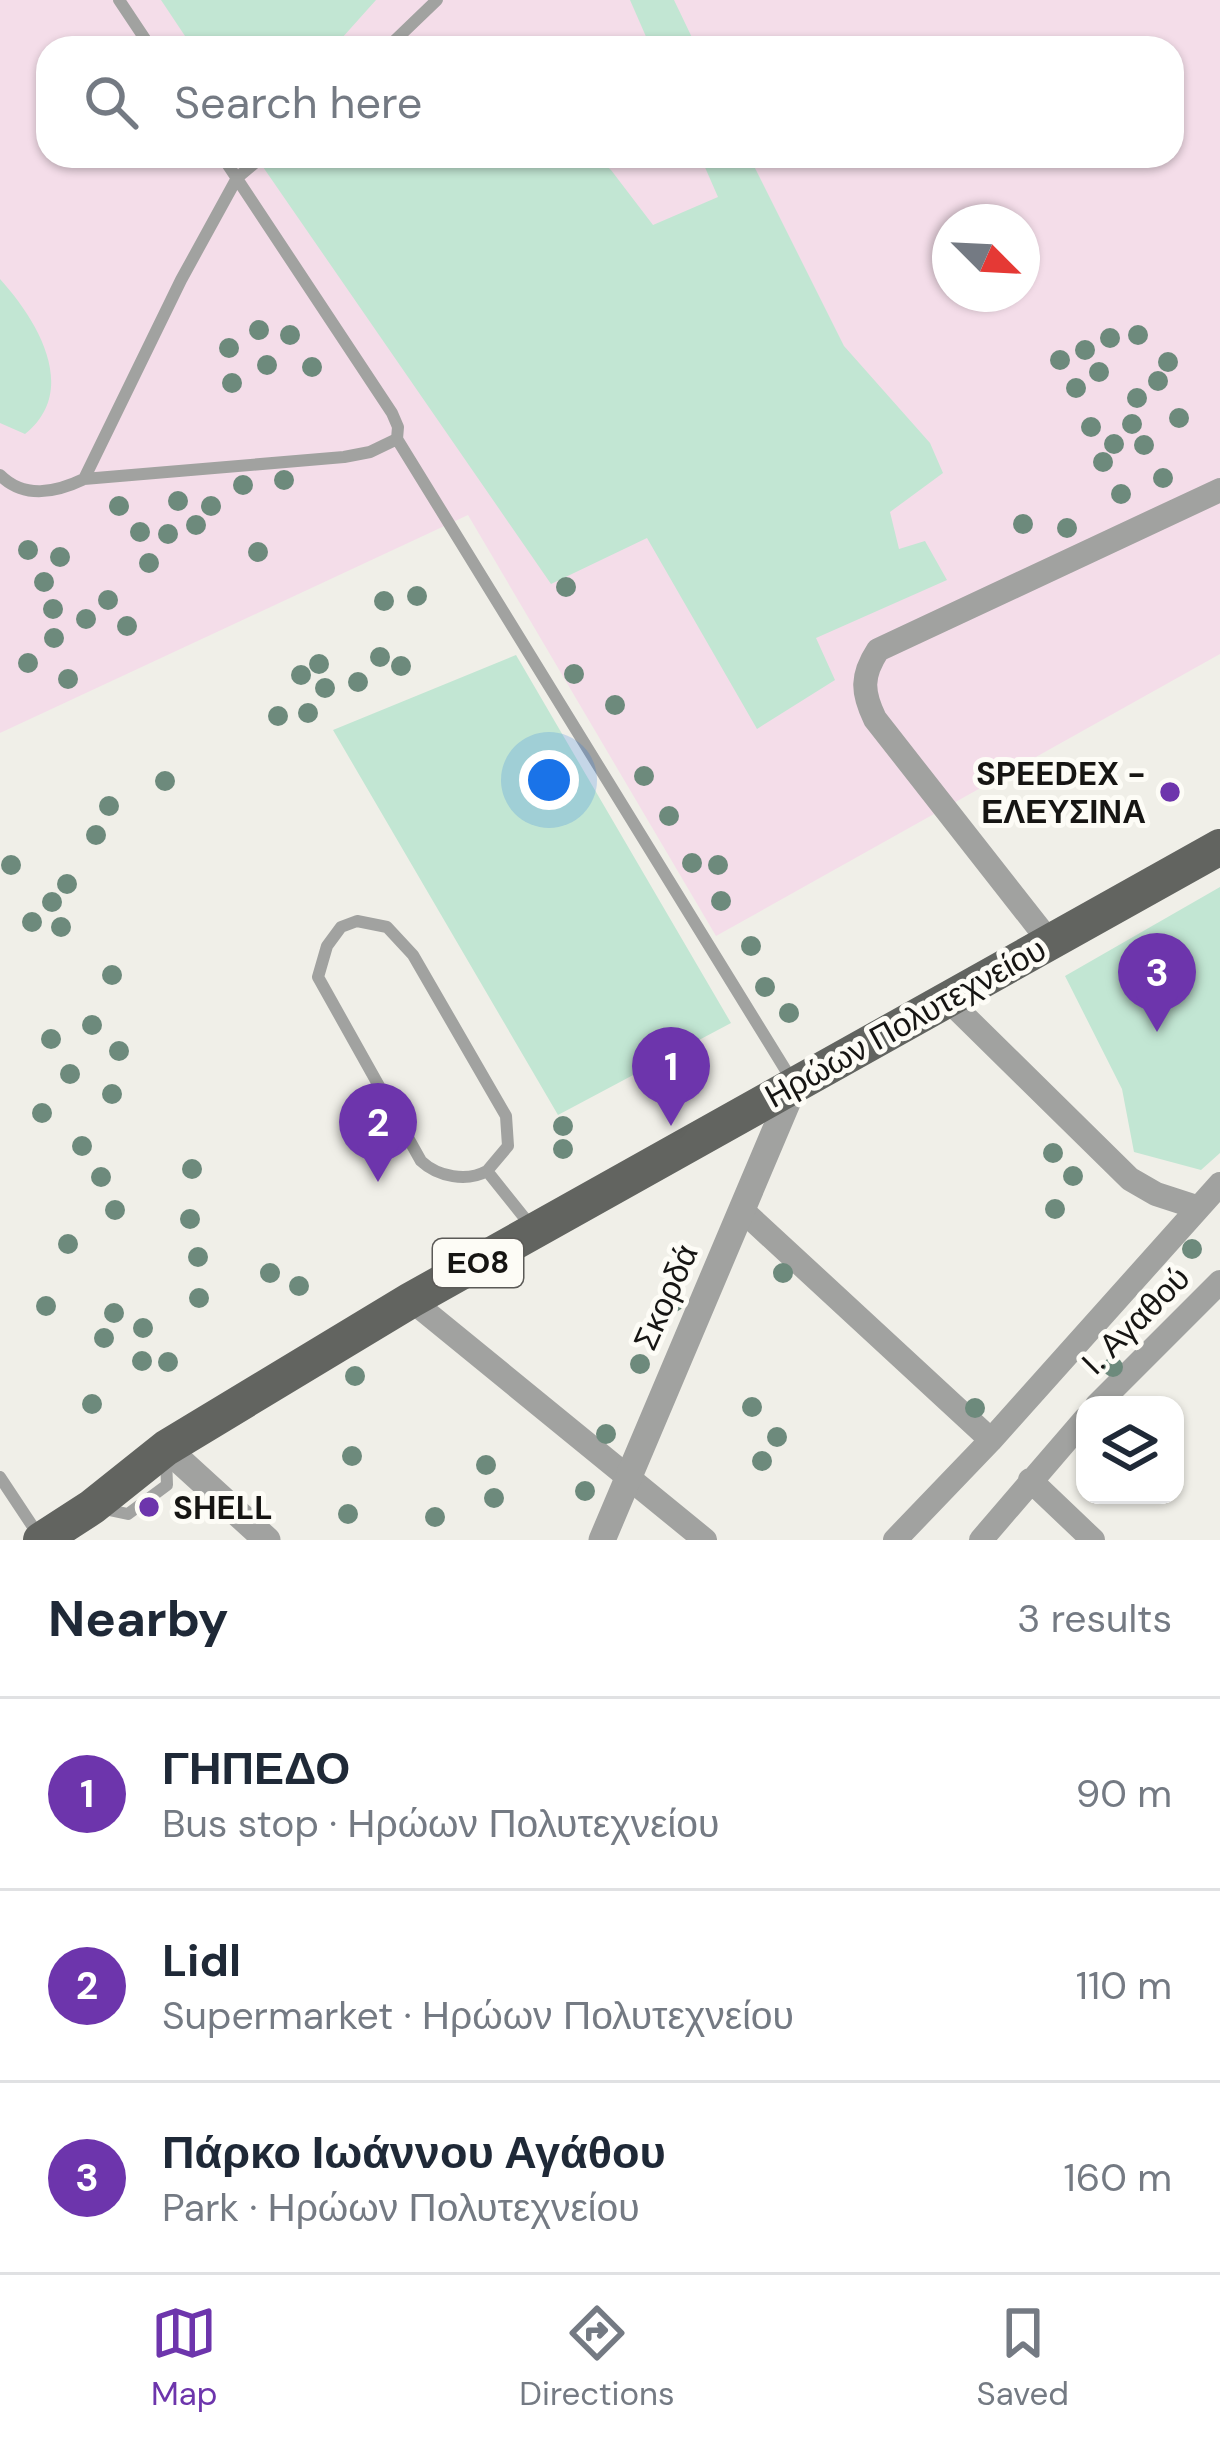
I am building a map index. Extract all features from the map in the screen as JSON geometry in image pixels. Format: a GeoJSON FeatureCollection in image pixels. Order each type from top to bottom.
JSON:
{"type":"FeatureCollection","features":[{"type":"Feature","properties":{"kind":"main road","name":"Ηρώων Πολυτεχνείου"},"geometry":{"type":"LineString","coordinates":[[41,1540],[92,1507],[166,1448],[411,1300],[1220,847]]}},
{"type":"Feature","properties":{"kind":"street"},"geometry":{"type":"LineString","coordinates":[[1049,941],[875,719],[864,695],[868,664],[878,650],[1220,490]]}},
{"type":"Feature","properties":{"kind":"street"},"geometry":{"type":"LineString","coordinates":[[949,1001],[1130,1179],[1156,1194],[1196,1207]]}},
{"type":"Feature","properties":{"kind":"street","name":"Σκορδά"},"geometry":{"type":"LineString","coordinates":[[602,1540],[795,1084]]}},
{"type":"Feature","properties":{"kind":"street"},"geometry":{"type":"LineString","coordinates":[[895,1540],[1220,1184]]}},
{"type":"Feature","properties":{"kind":"street"},"geometry":{"type":"LineString","coordinates":[[742,1210],[991,1440]]}},
{"type":"Feature","properties":{"kind":"street","name":"Ι. Αγαθού"},"geometry":{"type":"LineString","coordinates":[[1106,1396],[1220,1282]]}},
{"type":"Feature","properties":{"kind":"street"},"geometry":{"type":"LineString","coordinates":[[411,1300],[705,1540]]}},
{"type":"Feature","properties":{"kind":"street","name":"Ι. Αγαθού"},"geometry":{"type":"LineString","coordinates":[[981,1540],[1076,1429]]}},
{"type":"Feature","properties":{"kind":"street"},"geometry":{"type":"LineString","coordinates":[[166,1448],[267,1540]]}},
{"type":"Feature","properties":{"kind":"street"},"geometry":{"type":"LineString","coordinates":[[1030,1480],[1093,1540]]}},
{"type":"Feature","properties":{"kind":"lane"},"geometry":{"type":"LineString","coordinates":[[119,0],[143,36]]}},
{"type":"Feature","properties":{"kind":"lane"},"geometry":{"type":"LineString","coordinates":[[399,36],[436,0]]}},
{"type":"Feature","properties":{"kind":"lane"},"geometry":{"type":"LineString","coordinates":[[230,168],[392,412],[397,439],[795,1084]]}},
{"type":"Feature","properties":{"kind":"lane"},"geometry":{"type":"LineString","coordinates":[[84,479],[181,280],[237,178],[249,168]]}},
{"type":"Feature","properties":{"kind":"lane"},"geometry":{"type":"LineString","coordinates":[[0,476],[7,491],[34,492],[84,479],[344,458],[397,439]]}},
{"type":"Feature","properties":{"kind":"lane"},"geometry":{"type":"LineString","coordinates":[[357,921],[388,926],[413,955],[506,1116],[508,1146],[488,1172],[475,1178],[439,1173],[421,1161],[318,977],[327,946],[341,927],[357,921]]}},
{"type":"Feature","properties":{"kind":"lane"},"geometry":{"type":"LineString","coordinates":[[488,1172],[536,1232]]}},
{"type":"Feature","properties":{"kind":"lane"},"geometry":{"type":"LineString","coordinates":[[0,1477],[41,1540]]}},
{"type":"Feature","properties":{"kind":"shaded area"},"geometry":{"type":"Polygon","coordinates":[[[0,0],[1220,0],[1220,654],[716,936],[468,515],[0,733],[0,0]]]}},
{"type":"Feature","properties":{"kind":"green space"},"geometry":{"type":"Polygon","coordinates":[[[161,0],[376,0],[344,36],[185,36],[161,0]]]}},
{"type":"Feature","properties":{"kind":"green space"},"geometry":{"type":"Polygon","coordinates":[[[630,0],[674,0],[691,36],[646,36],[630,0]]]}},
{"type":"Feature","properties":{"kind":"green space"},"geometry":{"type":"Polygon","coordinates":[[[264,168],[609,168],[653,225],[718,197],[705,168],[755,168],[844,346],[930,443],[943,473],[890,512],[899,549],[925,541],[947,580],[816,638],[835,680],[757,729],[647,538],[551,584],[264,168]]]}},
{"type":"Feature","properties":{"kind":"green space"},"geometry":{"type":"Polygon","coordinates":[[[0,279],[39,334],[51,376],[50,397],[25,434],[0,423],[0,279]]]}},
{"type":"Feature","properties":{"kind":"green space"},"geometry":{"type":"Polygon","coordinates":[[[516,655],[731,1023],[558,1115],[333,730],[516,655]]]}},
{"type":"Feature","properties":{"kind":"green space"},"geometry":{"type":"Polygon","coordinates":[[[1220,887],[1220,1153],[1201,1170],[1134,1152],[1122,1089],[1065,976],[1220,887]]]}},
{"type":"Feature","properties":{"kind":"place","name":"SPEEDEX - ΕΛΕΥΣΙΝΑ"},"geometry":{"type":"Point","coordinates":[1170,792]}},
{"type":"Feature","properties":{"kind":"place","name":"Πάρκο Ιωάννου Αγάθου"},"geometry":{"type":"Point","coordinates":[1157,1032]}},
{"type":"Feature","properties":{"kind":"place","name":"ΓΗΠΕΔΟ"},"geometry":{"type":"Point","coordinates":[671,1126]}},
{"type":"Feature","properties":{"kind":"place","name":"Lidl"},"geometry":{"type":"Point","coordinates":[378,1182]}},
{"type":"Feature","properties":{"kind":"place","name":"SHELL"},"geometry":{"type":"Point","coordinates":[149,1507]}}]}
